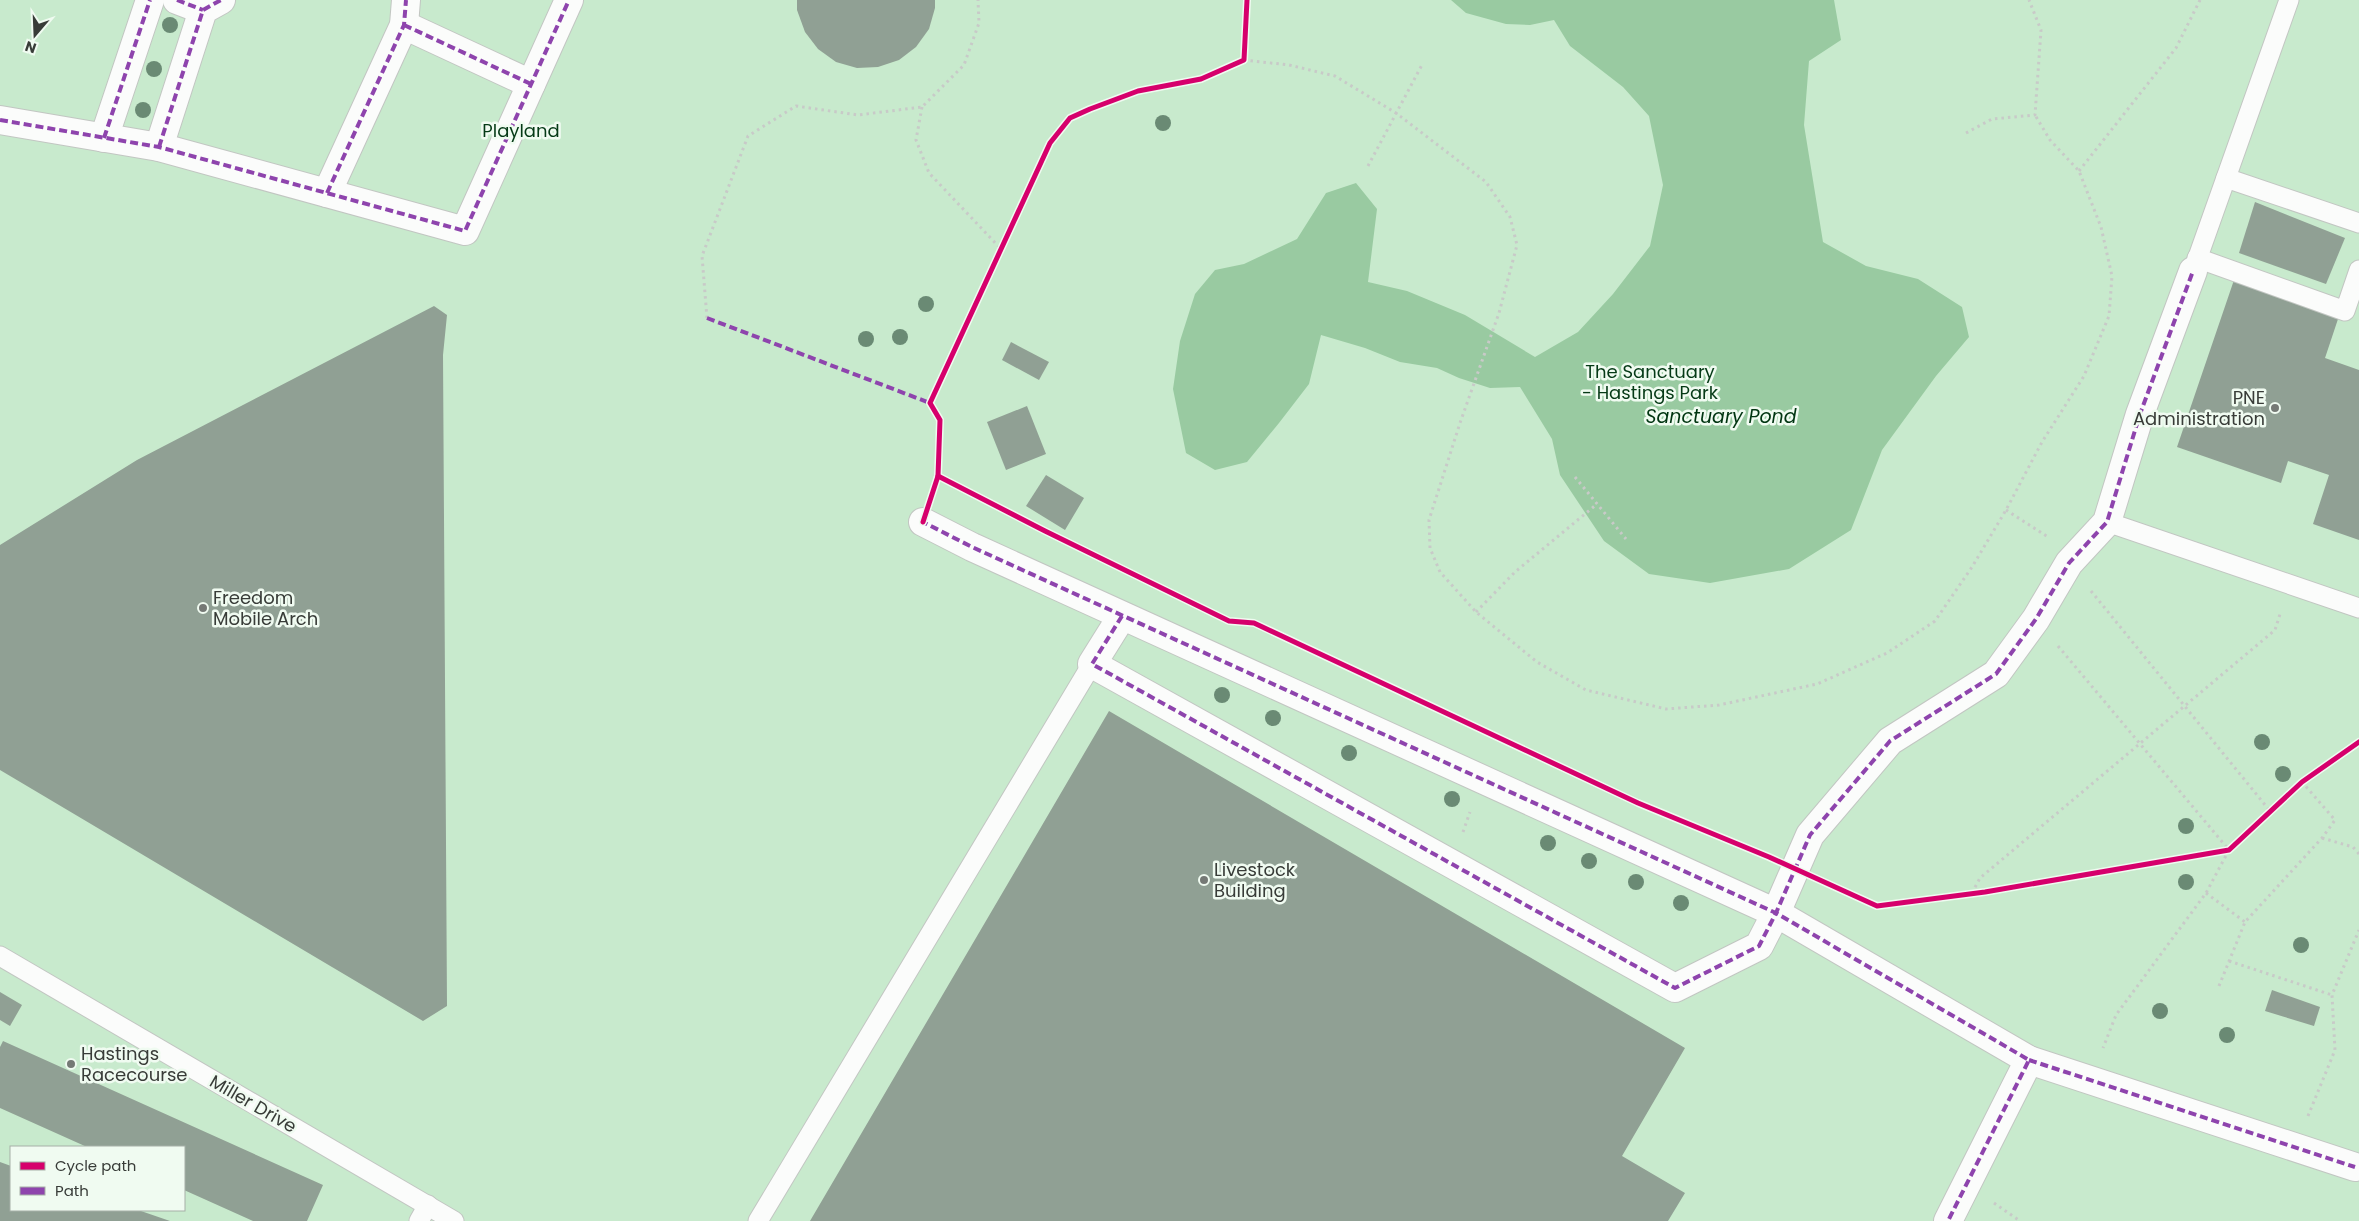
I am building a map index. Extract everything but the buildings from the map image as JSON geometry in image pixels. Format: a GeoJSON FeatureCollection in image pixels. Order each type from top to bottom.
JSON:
{"type":"FeatureCollection","features":[{"type":"Feature","properties":{"kind":"street"},"geometry":{"type":"LineString","coordinates":[[104,138],[150,0]]}},
{"type":"Feature","properties":{"kind":"street"},"geometry":{"type":"LineString","coordinates":[[159,147],[212,5],[177,0]]}},
{"type":"Feature","properties":{"kind":"street"},"geometry":{"type":"LineString","coordinates":[[0,120],[159,147],[465,231],[570,0]]}},
{"type":"Feature","properties":{"kind":"street"},"geometry":{"type":"LineString","coordinates":[[327,193],[405,12],[531,84]]}},
{"type":"Feature","properties":{"kind":"street"},"geometry":{"type":"LineString","coordinates":[[1122,616],[1092,664],[1674,988],[1759,946],[1776,913],[1810,835],[1890,741],[1996,674],[2036,619],[2068,563],[2107,522],[2140,414],[2195,265]]}},
{"type":"Feature","properties":{"kind":"street"},"geometry":{"type":"LineString","coordinates":[[923,522],[972,547],[1122,616],[1776,913],[2029,1060],[2355,1167]]}},
{"type":"Feature","properties":{"kind":"street"},"geometry":{"type":"LineString","coordinates":[[1948,1221],[2029,1060]]}},
{"type":"Feature","properties":{"kind":"lane"},"geometry":{"type":"LineString","coordinates":[[2289,0],[2195,265],[2345,311],[2359,270]]}},
{"type":"Feature","properties":{"kind":"lane"},"geometry":{"type":"LineString","coordinates":[[2226,178],[2359,223]]}},
{"type":"Feature","properties":{"kind":"lane"},"geometry":{"type":"LineString","coordinates":[[2107,522],[2359,608]]}},
{"type":"Feature","properties":{"kind":"lane"},"geometry":{"type":"LineString","coordinates":[[758,1221],[1092,664]]}},
{"type":"Feature","properties":{"kind":"lane","name":"Miller Drive"},"geometry":{"type":"LineString","coordinates":[[0,956],[424,1213],[454,1221]]}},
{"type":"Feature","properties":{"kind":"path"},"geometry":{"type":"LineString","coordinates":[[978,0],[979,23],[964,65],[922,107],[916,140],[928,173],[1002,250]]}},
{"type":"Feature","properties":{"kind":"path"},"geometry":{"type":"LineString","coordinates":[[1244,60],[1289,65],[1335,76],[1396,113],[1486,182],[1510,217],[1517,245],[1499,313],[1460,423],[1429,520],[1430,548],[1440,572],[1476,612],[1537,662],[1586,690],[1666,709],[1719,705],[1817,684],[1887,653],[1935,621],[1972,567],[2006,510],[2042,442],[2084,376],[2109,316],[2112,276],[2101,227],[2079,171],[2050,140],[2035,115],[2041,30],[2029,0]]}},
{"type":"Feature","properties":{"kind":"path"},"geometry":{"type":"LineString","coordinates":[[2079,171],[2176,48],[2200,0]]}},
{"type":"Feature","properties":{"kind":"path"},"geometry":{"type":"LineString","coordinates":[[1368,166],[1423,63]]}},
{"type":"Feature","properties":{"kind":"path"},"geometry":{"type":"LineString","coordinates":[[707,318],[702,256],[748,136],[796,106],[858,115],[922,107]]}},
{"type":"Feature","properties":{"kind":"path"},"geometry":{"type":"LineString","coordinates":[[1966,133],[1992,120],[2035,115]]}},
{"type":"Feature","properties":{"kind":"path"},"geometry":{"type":"LineString","coordinates":[[1575,477],[1626,540]]}},
{"type":"Feature","properties":{"kind":"path"},"geometry":{"type":"LineString","coordinates":[[1476,612],[1515,572],[1597,504]]}},
{"type":"Feature","properties":{"kind":"path"},"geometry":{"type":"LineString","coordinates":[[2006,510],[2046,535],[2270,811]]}},
{"type":"Feature","properties":{"kind":"path"},"geometry":{"type":"LineString","coordinates":[[2036,619],[2229,850]]}},
{"type":"Feature","properties":{"kind":"path"},"geometry":{"type":"LineString","coordinates":[[1972,893],[1980,878],[2275,630]]}},
{"type":"Feature","properties":{"kind":"path"},"geometry":{"type":"LineString","coordinates":[[2296,788],[2310,777]]}},
{"type":"Feature","properties":{"kind":"path"},"geometry":{"type":"LineString","coordinates":[[1451,864],[1482,778]]}},
{"type":"Feature","properties":{"kind":"path"},"geometry":{"type":"LineString","coordinates":[[2219,986],[2245,922],[2322,838],[2335,820],[2302,782]]}},
{"type":"Feature","properties":{"kind":"path"},"geometry":{"type":"LineString","coordinates":[[2263,818],[2277,806]]}},
{"type":"Feature","properties":{"kind":"path"},"geometry":{"type":"LineString","coordinates":[[2322,838],[2353,847],[2359,854]]}},
{"type":"Feature","properties":{"kind":"path"},"geometry":{"type":"LineString","coordinates":[[2090,1081],[2116,1015],[2206,893],[2229,850],[2236,844]]}},
{"type":"Feature","properties":{"kind":"path"},"geometry":{"type":"LineString","coordinates":[[2219,852],[2229,850]]}},
{"type":"Feature","properties":{"kind":"path"},"geometry":{"type":"LineString","coordinates":[[1962,894],[1979,892]]}},
{"type":"Feature","properties":{"kind":"path"},"geometry":{"type":"LineString","coordinates":[[2206,893],[2245,922]]}},
{"type":"Feature","properties":{"kind":"path"},"geometry":{"type":"LineString","coordinates":[[2295,1147],[2335,1050],[2332,995],[2359,930]]}},
{"type":"Feature","properties":{"kind":"path"},"geometry":{"type":"LineString","coordinates":[[2229,961],[2332,995]]}},
{"type":"Feature","properties":{"kind":"green space"},"geometry":{"type":"Polygon","coordinates":[[[0,0],[2359,0],[2359,1221],[0,1221],[0,0]]]}},
{"type":"Feature","properties":{"kind":"water","name":"Sanctuary Pond"},"geometry":{"type":"Polygon","coordinates":[[[1451,0],[1834,0],[1841,40],[1809,61],[1804,125],[1823,242],[1866,266],[1918,279],[1962,307],[1969,337],[1936,376],[1882,450],[1851,530],[1789,569],[1710,583],[1649,574],[1604,541],[1560,475],[1552,439],[1520,387],[1490,388],[1459,378],[1437,368],[1400,362],[1365,348],[1321,335],[1309,384],[1247,462],[1215,470],[1186,453],[1173,389],[1180,341],[1195,294],[1215,270],[1244,264],[1297,239],[1326,193],[1356,183],[1377,209],[1368,282],[1407,291],[1465,315],[1535,357],[1578,332],[1613,294],[1650,246],[1663,185],[1649,116],[1623,87],[1570,46],[1554,20],[1530,25],[1506,24],[1466,13],[1451,0]]]}},
{"type":"Feature","properties":{"kind":"marked path"},"geometry":{"type":"LineString","coordinates":[[104,138],[150,0]]}},
{"type":"Feature","properties":{"kind":"marked path"},"geometry":{"type":"LineString","coordinates":[[177,0],[203,10]]}},
{"type":"Feature","properties":{"kind":"marked path"},"geometry":{"type":"LineString","coordinates":[[159,147],[203,10],[221,0]]}},
{"type":"Feature","properties":{"kind":"marked path"},"geometry":{"type":"LineString","coordinates":[[327,193],[404,25],[406,0]]}},
{"type":"Feature","properties":{"kind":"marked path"},"geometry":{"type":"LineString","coordinates":[[0,120],[159,147],[465,231],[569,0]]}},
{"type":"Feature","properties":{"kind":"marked path"},"geometry":{"type":"LineString","coordinates":[[404,25],[531,84]]}},
{"type":"Feature","properties":{"kind":"marked path"},"geometry":{"type":"LineString","coordinates":[[1122,616],[1092,664],[1675,988],[1759,946],[1776,913],[1810,835],[1890,741],[1996,674],[2036,619],[2069,563],[2107,522],[2140,414],[2193,271]]}},
{"type":"Feature","properties":{"kind":"marked path"},"geometry":{"type":"LineString","coordinates":[[707,318],[930,403]]}},
{"type":"Feature","properties":{"kind":"marked path"},"geometry":{"type":"LineString","coordinates":[[924,519],[923,522],[972,547],[1776,913],[2029,1060],[1948,1221]]}},
{"type":"Feature","properties":{"kind":"marked path"},"geometry":{"type":"LineString","coordinates":[[2029,1060],[2355,1167]]}},
{"type":"Feature","properties":{"kind":"cycle path"},"geometry":{"type":"LineString","coordinates":[[923,522],[938,476],[940,420],[930,403],[1050,143],[1070,118],[1090,109],[1138,91],[1201,79],[1244,60],[1247,0]]}},
{"type":"Feature","properties":{"kind":"cycle path"},"geometry":{"type":"LineString","coordinates":[[938,476],[1045,531],[1229,621],[1254,623],[1638,803],[1769,857],[1877,906],[1985,892],[2229,850],[2302,782],[2359,742]]}},
{"type":"Feature","properties":{"kind":"place","name":"PNE Administration"},"geometry":{"type":"Point","coordinates":[2275,408]}},
{"type":"Feature","properties":{"kind":"place","name":"Freedom Mobile Arch"},"geometry":{"type":"Point","coordinates":[203,608]}},
{"type":"Feature","properties":{"kind":"place","name":"Livestock Building"},"geometry":{"type":"Point","coordinates":[1204,880]}},
{"type":"Feature","properties":{"kind":"place","name":"Hastings Racecourse"},"geometry":{"type":"Point","coordinates":[71,1064]}},
{"type":"Feature","properties":{"kind":"park label","name":"Playland"},"geometry":{"type":"Point","coordinates":[521,131]}},
{"type":"Feature","properties":{"kind":"park label","name":"The Sanctuary - Hastings Park"},"geometry":{"type":"Point","coordinates":[1650,382]}}]}
